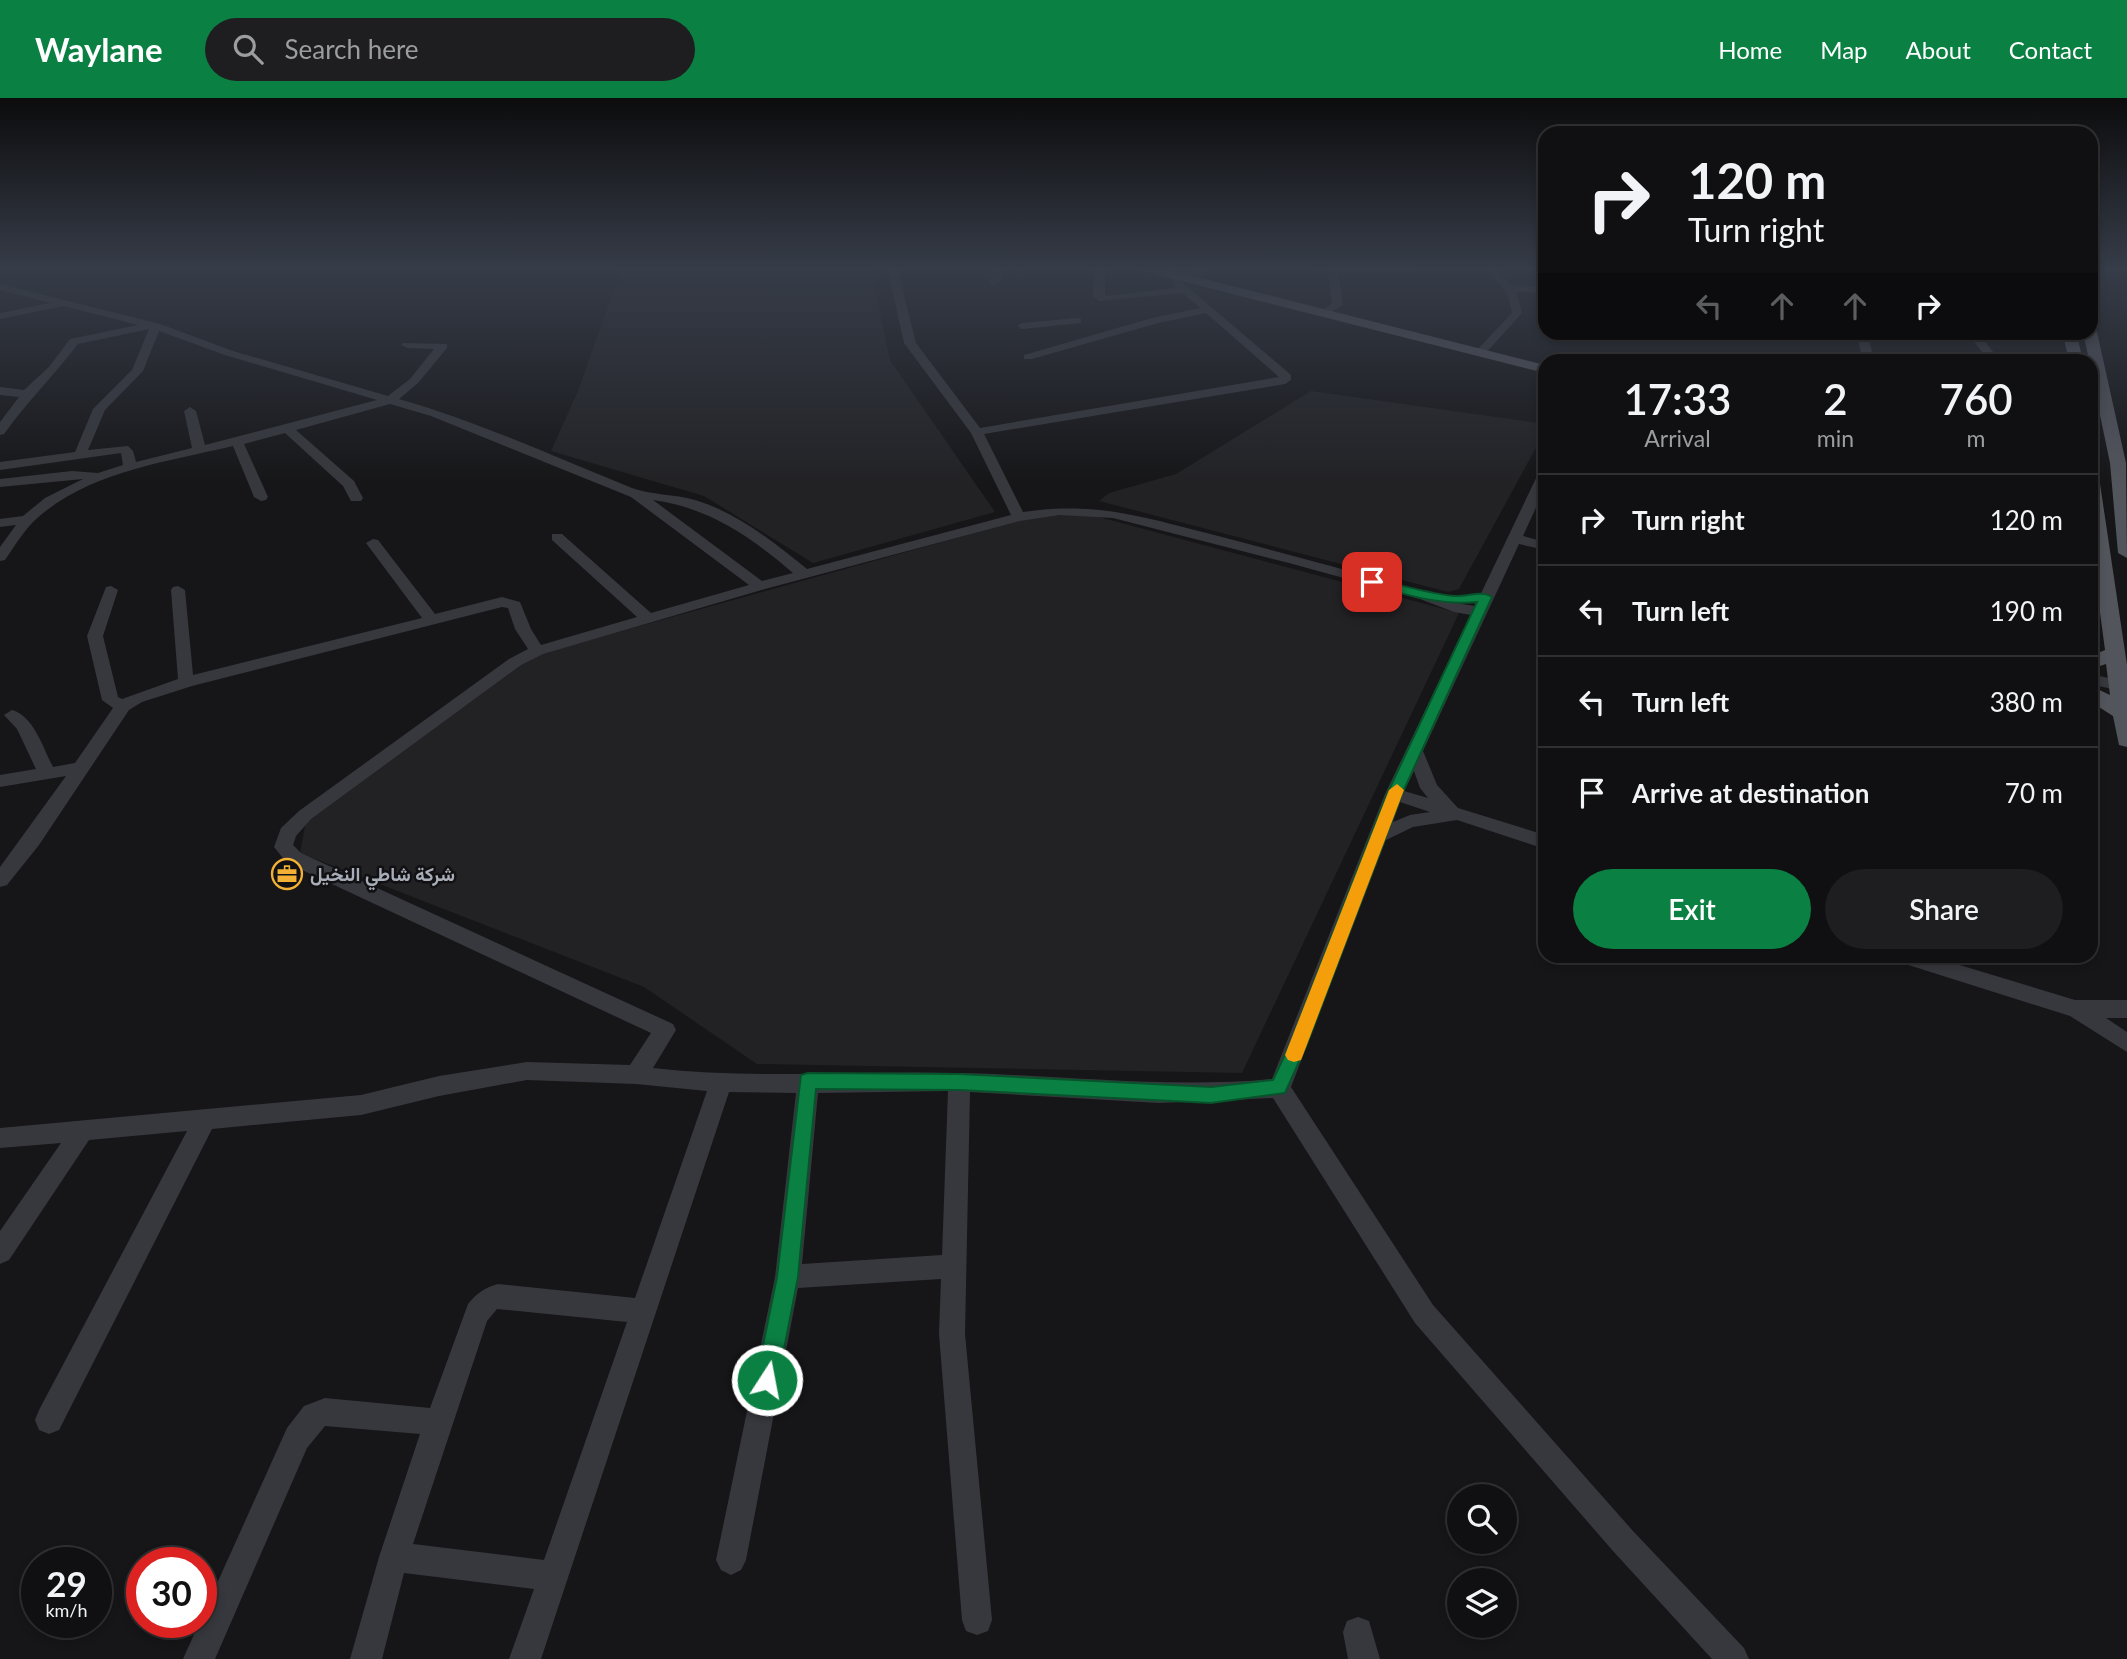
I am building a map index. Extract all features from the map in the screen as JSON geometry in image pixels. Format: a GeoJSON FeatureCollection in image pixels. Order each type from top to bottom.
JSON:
{"type":"FeatureCollection","features":[{"type":"Feature","properties":{"kind":"main road"},"geometry":{"type":"LineString","coordinates":[[1428,340],[1538,367]]}},
{"type":"Feature","properties":{"kind":"main road"},"geometry":{"type":"LineString","coordinates":[[2098,366],[2122,467],[2127,548]]}},
{"type":"Feature","properties":{"kind":"main road"},"geometry":{"type":"LineString","coordinates":[[2098,492],[2124,500]]}},
{"type":"Feature","properties":{"kind":"main road"},"geometry":{"type":"LineString","coordinates":[[2098,545],[2127,740]]}},
{"type":"Feature","properties":{"kind":"main road"},"geometry":{"type":"LineString","coordinates":[[2098,660],[2115,653]]}},
{"type":"Feature","properties":{"kind":"main road"},"geometry":{"type":"LineString","coordinates":[[2098,696],[2123,713]]}},
{"type":"Feature","properties":{"kind":"street"},"geometry":{"type":"LineString","coordinates":[[0,431],[27,394],[53,369],[74,341],[80,340]]}},
{"type":"Feature","properties":{"kind":"street"},"geometry":{"type":"LineString","coordinates":[[80,454],[99,409],[137,371],[149,340]]}},
{"type":"Feature","properties":{"kind":"street"},"geometry":{"type":"LineString","coordinates":[[193,340],[242,357],[435,413],[636,494],[760,586]]}},
{"type":"Feature","properties":{"kind":"street"},"geometry":{"type":"LineString","coordinates":[[909,340],[977,432],[1019,517]]}},
{"type":"Feature","properties":{"kind":"street"},"geometry":{"type":"LineString","coordinates":[[1028,357],[1087,340]]}},
{"type":"Feature","properties":{"kind":"street"},"geometry":{"type":"LineString","coordinates":[[977,432],[1285,380],[1285,375],[1242,340]]}},
{"type":"Feature","properties":{"kind":"street"},"geometry":{"type":"LineString","coordinates":[[1480,353],[1492,340]]}},
{"type":"Feature","properties":{"kind":"street"},"geometry":{"type":"LineString","coordinates":[[1978,340],[1989,354]]}},
{"type":"Feature","properties":{"kind":"street"},"geometry":{"type":"LineString","coordinates":[[0,557],[27,520],[50,501],[101,476],[390,400],[414,381],[443,346],[407,345]]}},
{"type":"Feature","properties":{"kind":"street"},"geometry":{"type":"LineString","coordinates":[[0,391],[27,394]]}},
{"type":"Feature","properties":{"kind":"street"},"geometry":{"type":"LineString","coordinates":[[190,411],[200,449]]}},
{"type":"Feature","properties":{"kind":"street"},"geometry":{"type":"LineString","coordinates":[[287,429],[349,484],[356,498]]}},
{"type":"Feature","properties":{"kind":"street"},"geometry":{"type":"LineString","coordinates":[[237,441],[261,497]]}},
{"type":"Feature","properties":{"kind":"street"},"geometry":{"type":"LineString","coordinates":[[0,466],[123,449],[127,451],[130,467]]}},
{"type":"Feature","properties":{"kind":"street"},"geometry":{"type":"LineString","coordinates":[[0,483],[72,475],[101,476]]}},
{"type":"Feature","properties":{"kind":"street"},"geometry":{"type":"LineString","coordinates":[[1279,1088],[1394,794],[1538,490]]}},
{"type":"Feature","properties":{"kind":"street"},"geometry":{"type":"LineString","coordinates":[[636,494],[677,498],[716,510],[753,531],[805,575]]}},
{"type":"Feature","properties":{"kind":"street"},"geometry":{"type":"LineString","coordinates":[[636,1075],[665,1030],[294,858],[283,848],[288,833],[305,815],[515,662],[537,651],[760,586],[1019,517],[1060,511],[1113,514],[1425,596],[1459,609],[1482,604]]}},
{"type":"Feature","properties":{"kind":"street"},"geometry":{"type":"LineString","coordinates":[[0,523],[27,520]]}},
{"type":"Feature","properties":{"kind":"street"},"geometry":{"type":"LineString","coordinates":[[556,537],[650,620]]}},
{"type":"Feature","properties":{"kind":"street"},"geometry":{"type":"LineString","coordinates":[[1516,539],[1538,544]]}},
{"type":"Feature","properties":{"kind":"street"},"geometry":{"type":"LineString","coordinates":[[373,543],[432,620]]}},
{"type":"Feature","properties":{"kind":"street"},"geometry":{"type":"LineString","coordinates":[[111,590],[95,636],[110,700],[123,706]]}},
{"type":"Feature","properties":{"kind":"street"},"geometry":{"type":"LineString","coordinates":[[178,590],[186,682]]}},
{"type":"Feature","properties":{"kind":"street"},"geometry":{"type":"LineString","coordinates":[[0,880],[32,840],[123,706],[136,698],[186,682],[492,604],[515,605],[537,651]]}},
{"type":"Feature","properties":{"kind":"street"},"geometry":{"type":"LineString","coordinates":[[2098,681],[2120,686]]}},
{"type":"Feature","properties":{"kind":"street"},"geometry":{"type":"LineString","coordinates":[[12,715],[24,726],[47,773]]}},
{"type":"Feature","properties":{"kind":"street"},"geometry":{"type":"LineString","coordinates":[[1415,752],[1429,788],[1457,814]]}},
{"type":"Feature","properties":{"kind":"street"},"geometry":{"type":"LineString","coordinates":[[0,780],[80,768]]}},
{"type":"Feature","properties":{"kind":"street"},"geometry":{"type":"LineString","coordinates":[[1394,794],[1538,840]]}},
{"type":"Feature","properties":{"kind":"street"},"geometry":{"type":"LineString","coordinates":[[1378,836],[1421,818],[1457,814]]}},
{"type":"Feature","properties":{"kind":"street"},"geometry":{"type":"LineString","coordinates":[[1928,963],[2075,1009],[2127,1043]]}},
{"type":"Feature","properties":{"kind":"street"},"geometry":{"type":"LineString","coordinates":[[2075,1009],[2127,1009]]}},
{"type":"Feature","properties":{"kind":"street"},"geometry":{"type":"LineString","coordinates":[[0,1138],[362,1105],[439,1086],[527,1071],[636,1075],[721,1083],[959,1082],[1211,1095],[1279,1088]]}},
{"type":"Feature","properties":{"kind":"street"},"geometry":{"type":"LineString","coordinates":[[732,1560],[788,1277],[808,1081]]}},
{"type":"Feature","properties":{"kind":"street"},"geometry":{"type":"LineString","coordinates":[[959,1082],[952,1334],[977,1620]]}},
{"type":"Feature","properties":{"kind":"street"},"geometry":{"type":"LineString","coordinates":[[525,1659],[721,1083]]}},
{"type":"Feature","properties":{"kind":"street"},"geometry":{"type":"LineString","coordinates":[[1279,1088],[1424,1314],[1623,1541],[1733,1659]]}},
{"type":"Feature","properties":{"kind":"street"},"geometry":{"type":"LineString","coordinates":[[49,1420],[205,1119]]}},
{"type":"Feature","properties":{"kind":"street"},"geometry":{"type":"LineString","coordinates":[[0,1252],[82,1131]]}},
{"type":"Feature","properties":{"kind":"street"},"geometry":{"type":"LineString","coordinates":[[788,1277],[953,1266]]}},
{"type":"Feature","properties":{"kind":"street"},"geometry":{"type":"LineString","coordinates":[[366,1659],[394,1557],[477,1313],[489,1299],[498,1296],[643,1311]]}},
{"type":"Feature","properties":{"kind":"street"},"geometry":{"type":"LineString","coordinates":[[200,1659],[297,1438],[308,1421],[326,1412],[438,1422]]}},
{"type":"Feature","properties":{"kind":"street"},"geometry":{"type":"LineString","coordinates":[[394,1557],[553,1577]]}},
{"type":"Feature","properties":{"kind":"shaded area"},"geometry":{"type":"Polygon","coordinates":[[[596,340],[886,340],[890,360],[995,512],[813,563],[704,496],[551,451],[578,391],[596,340]]]}},
{"type":"Feature","properties":{"kind":"shaded area"},"geometry":{"type":"Polygon","coordinates":[[[1311,391],[1538,423],[1538,444],[1459,589],[1448,592],[1099,501],[1109,493],[1176,474],[1311,391]]]}},
{"type":"Feature","properties":{"kind":"shaded area"},"geometry":{"type":"Polygon","coordinates":[[[1080,512],[1459,613],[1242,1073],[757,1064],[644,987],[300,853],[306,821],[524,658],[1018,521],[1080,512]]]}},
{"type":"Feature","properties":{"kind":"slow traffic"},"geometry":{"type":"LineString","coordinates":[[1294,1055],[1397,790]]}},
{"type":"Feature","properties":{"kind":"place","name":"شركة شاطي النخيل"},"geometry":{"type":"Point","coordinates":[287,874]}},
{"type":"Feature","properties":{"kind":"route"},"geometry":{"type":"LineString","coordinates":[[767,1380],[788,1277],[808,1081],[959,1082],[1211,1095],[1279,1088],[1394,794],[1486,597],[1459,600],[1425,596],[1372,582]]}}]}
